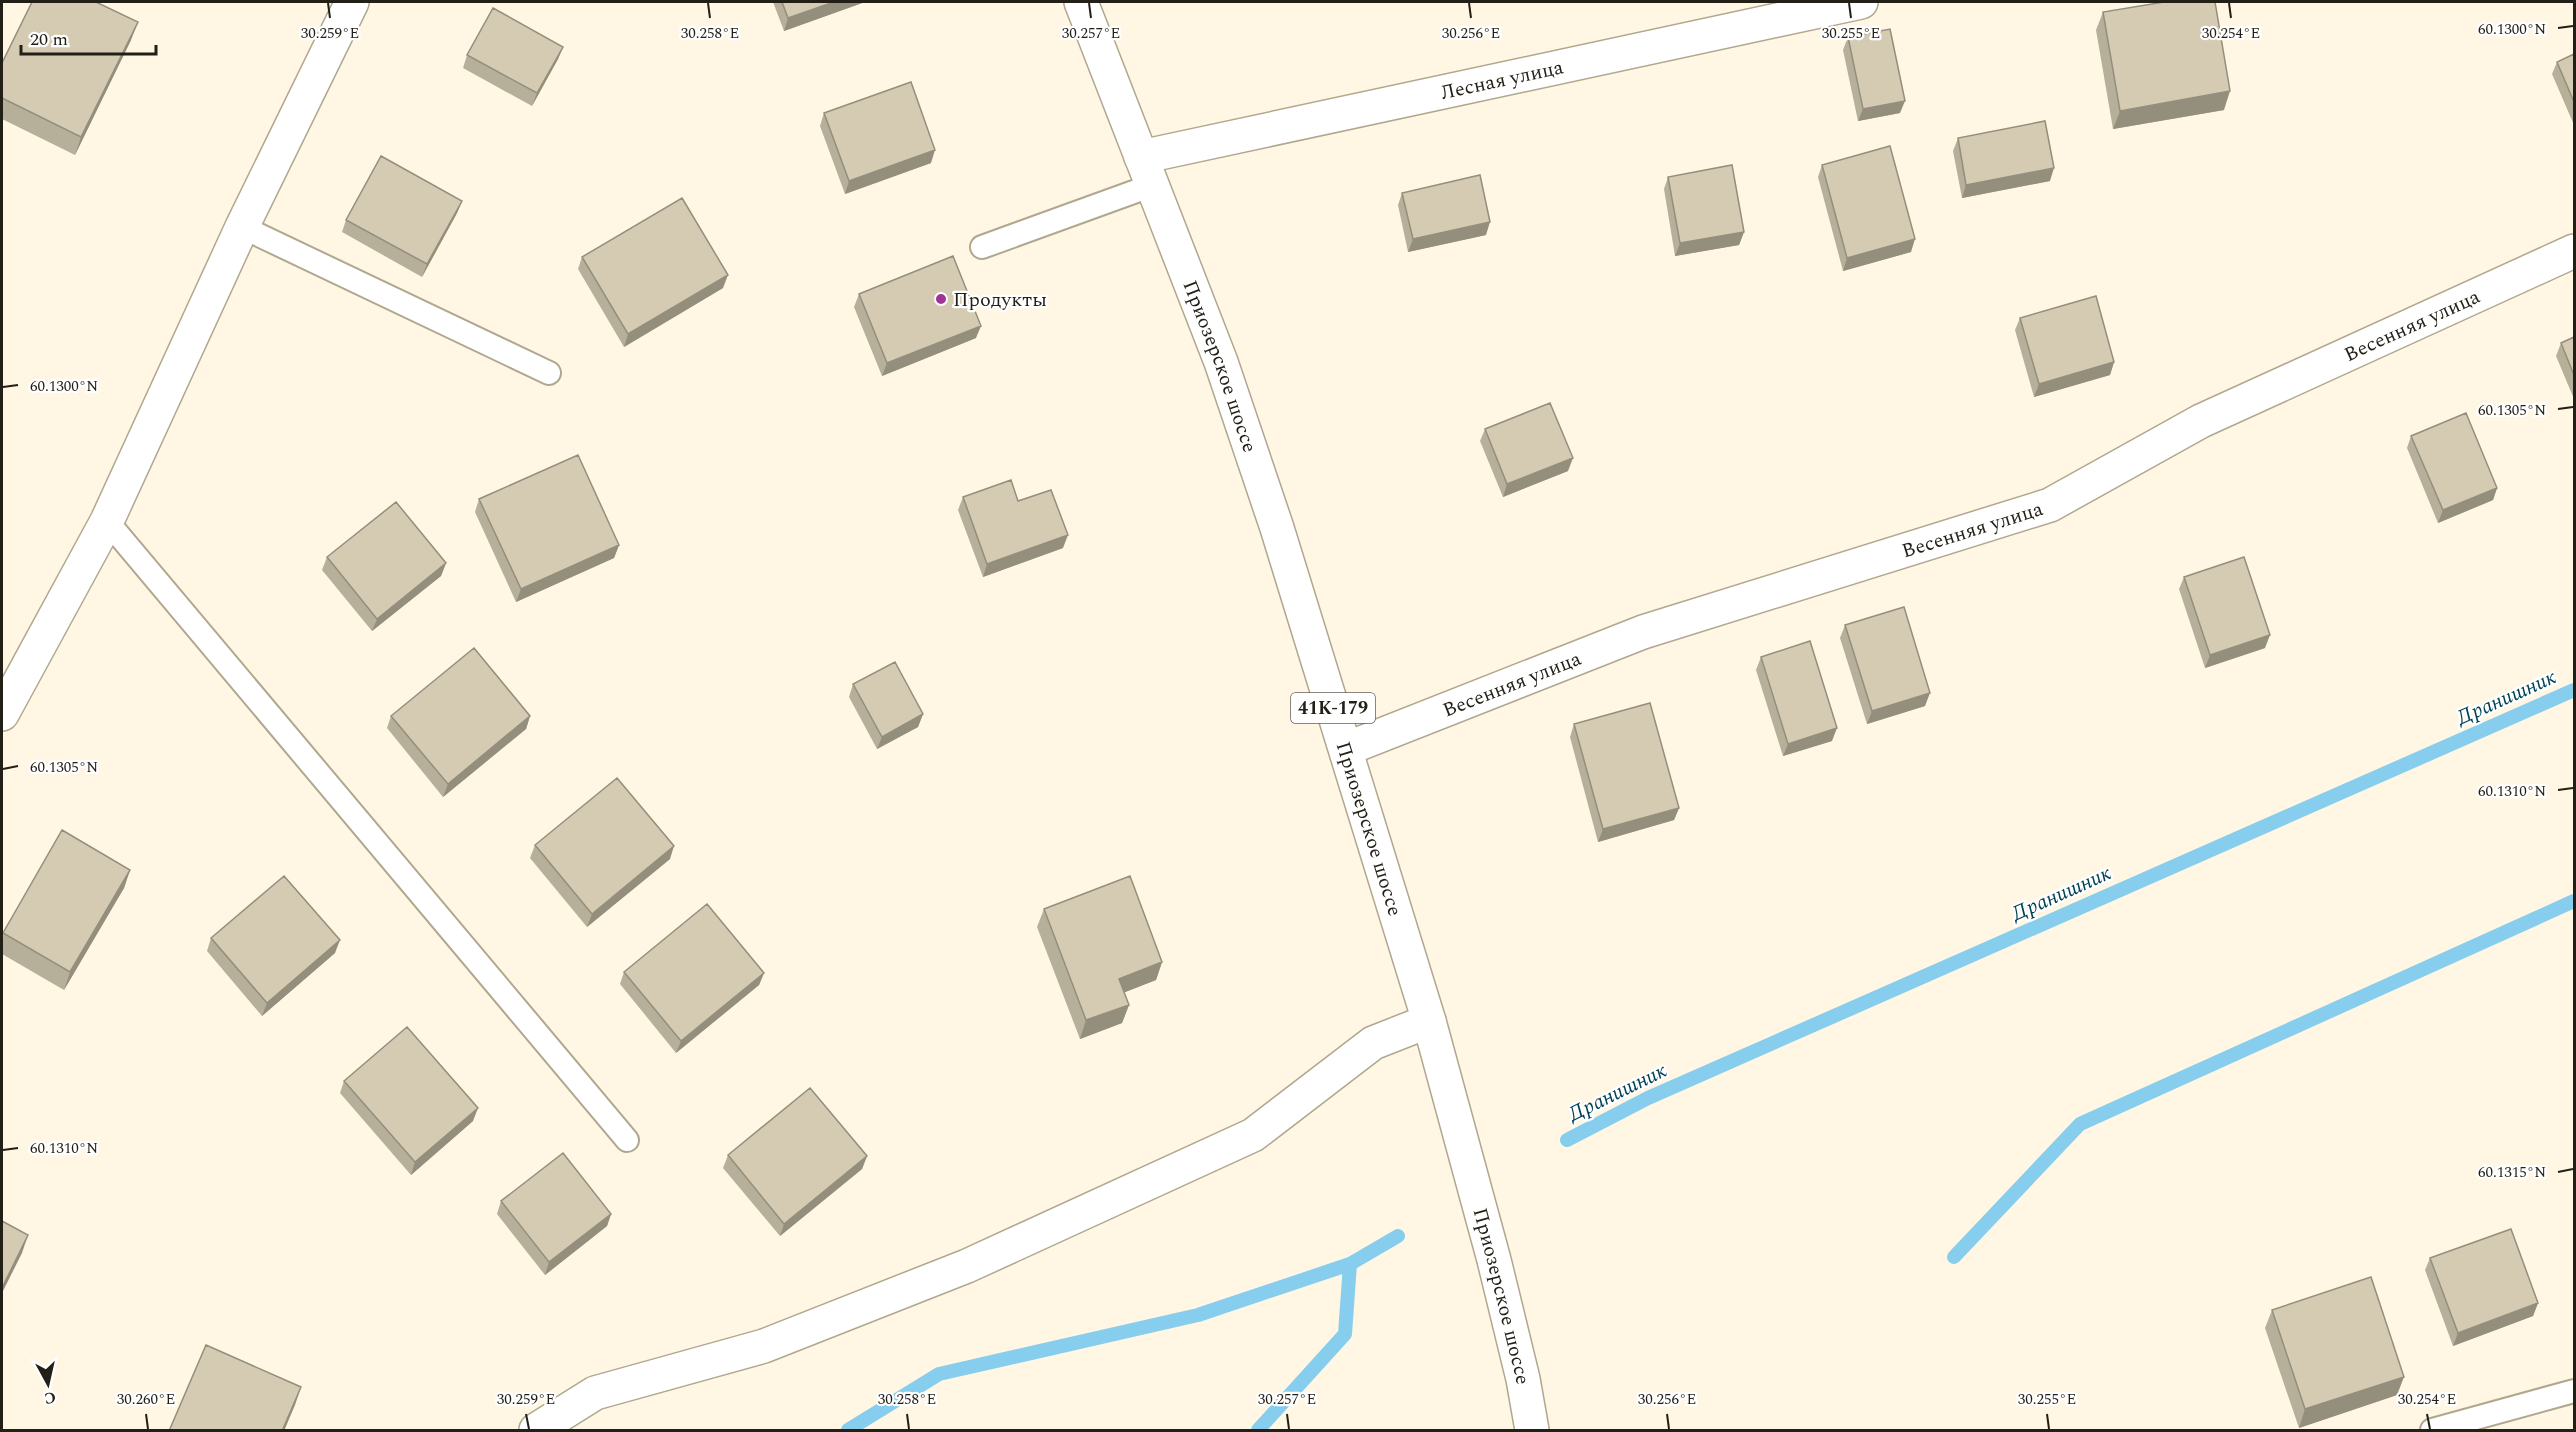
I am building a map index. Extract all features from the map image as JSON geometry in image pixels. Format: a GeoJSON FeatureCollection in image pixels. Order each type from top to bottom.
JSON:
{"type":"FeatureCollection","features":[{"type":"Feature","properties":{"kind":"street"},"geometry":{"type":"LineString","coordinates":[[2,714],[107,521],[242,226],[352,2]]}},
{"type":"Feature","properties":{"kind":"street","name":"Приозерское шоссе"},"geometry":{"type":"LineString","coordinates":[[1081,2],[1232,395],[1277,528],[1428,1021],[1494,1260],[1523,1380],[1532,1431]]}},
{"type":"Feature","properties":{"kind":"street","name":"Лесная улица"},"geometry":{"type":"LineString","coordinates":[[1147,171],[1861,2]]}},
{"type":"Feature","properties":{"kind":"street","name":"Весенняя улица"},"geometry":{"type":"LineString","coordinates":[[1346,749],[1643,632],[2050,505],[2201,421],[2574,251]]}},
{"type":"Feature","properties":{"kind":"street"},"geometry":{"type":"LineString","coordinates":[[536,1431],[595,1393],[764,1346],[968,1266],[1253,1136],[1373,1043],[1428,1021]]}},
{"type":"Feature","properties":{"kind":"lane"},"geometry":{"type":"LineString","coordinates":[[982,247],[1147,171]]}},
{"type":"Feature","properties":{"kind":"lane"},"geometry":{"type":"LineString","coordinates":[[242,226],[549,373]]}},
{"type":"Feature","properties":{"kind":"lane"},"geometry":{"type":"LineString","coordinates":[[107,521],[627,1140]]}},
{"type":"Feature","properties":{"kind":"lane"},"geometry":{"type":"LineString","coordinates":[[2432,1431],[2574,1391]]}},
{"type":"Feature","properties":{"kind":"building"},"geometry":{"type":"Polygon","coordinates":[[[32,2],[96,2],[138,22],[81,137],[2,98],[2,63],[32,2]]]}},
{"type":"Feature","properties":{"kind":"building"},"geometry":{"type":"Polygon","coordinates":[[[782,2],[834,2],[788,18],[782,2]]]}},
{"type":"Feature","properties":{"kind":"building"},"geometry":{"type":"Polygon","coordinates":[[[2164,2],[2215,2],[2230,91],[2120,111],[2103,12],[2164,2]]]}},
{"type":"Feature","properties":{"kind":"building"},"geometry":{"type":"Polygon","coordinates":[[[493,8],[563,47],[537,93],[467,55],[493,8]]]}},
{"type":"Feature","properties":{"kind":"building"},"geometry":{"type":"Polygon","coordinates":[[[1890,29],[1905,101],[1863,109],[1848,37],[1890,29]]]}},
{"type":"Feature","properties":{"kind":"building"},"geometry":{"type":"Polygon","coordinates":[[[2574,54],[2574,102],[2557,62],[2574,54]]]}},
{"type":"Feature","properties":{"kind":"building"},"geometry":{"type":"Polygon","coordinates":[[[911,82],[935,150],[849,181],[824,113],[911,82]]]}},
{"type":"Feature","properties":{"kind":"building"},"geometry":{"type":"Polygon","coordinates":[[[2045,121],[2054,168],[1966,185],[1958,138],[2045,121]]]}},
{"type":"Feature","properties":{"kind":"building"},"geometry":{"type":"Polygon","coordinates":[[[1890,146],[1915,239],[1847,258],[1822,165],[1890,146]]]}},
{"type":"Feature","properties":{"kind":"building"},"geometry":{"type":"Polygon","coordinates":[[[381,156],[462,201],[427,264],[346,220],[381,156]]]}},
{"type":"Feature","properties":{"kind":"building"},"geometry":{"type":"Polygon","coordinates":[[[1732,165],[1744,232],[1680,243],[1668,177],[1732,165]]]}},
{"type":"Feature","properties":{"kind":"building"},"geometry":{"type":"Polygon","coordinates":[[[1480,175],[1490,222],[1413,239],[1402,193],[1480,175]]]}},
{"type":"Feature","properties":{"kind":"building"},"geometry":{"type":"Polygon","coordinates":[[[682,198],[728,275],[628,334],[582,257],[682,198]]]}},
{"type":"Feature","properties":{"kind":"building"},"geometry":{"type":"Polygon","coordinates":[[[953,256],[981,326],[887,363],[859,294],[953,256]]]}},
{"type":"Feature","properties":{"kind":"building"},"geometry":{"type":"Polygon","coordinates":[[[2096,296],[2114,362],[2039,384],[2020,318],[2096,296]]]}},
{"type":"Feature","properties":{"kind":"building"},"geometry":{"type":"Polygon","coordinates":[[[2574,337],[2574,375],[2561,343],[2574,337]]]}},
{"type":"Feature","properties":{"kind":"building"},"geometry":{"type":"Polygon","coordinates":[[[1550,403],[1573,458],[1507,484],[1485,429],[1550,403]]]}},
{"type":"Feature","properties":{"kind":"building"},"geometry":{"type":"Polygon","coordinates":[[[2466,413],[2497,488],[2443,510],[2411,436],[2466,413]]]}},
{"type":"Feature","properties":{"kind":"building"},"geometry":{"type":"Polygon","coordinates":[[[578,455],[619,545],[521,589],[479,499],[578,455]]]}},
{"type":"Feature","properties":{"kind":"building"},"geometry":{"type":"Polygon","coordinates":[[[1011,480],[1018,501],[1051,490],[1068,535],[987,564],[963,497],[1011,480]]]}},
{"type":"Feature","properties":{"kind":"building"},"geometry":{"type":"Polygon","coordinates":[[[396,502],[446,563],[377,619],[327,557],[396,502]]]}},
{"type":"Feature","properties":{"kind":"building"},"geometry":{"type":"Polygon","coordinates":[[[2244,557],[2270,635],[2210,655],[2184,577],[2244,557]]]}},
{"type":"Feature","properties":{"kind":"building"},"geometry":{"type":"Polygon","coordinates":[[[1904,607],[1930,693],[1872,711],[1845,625],[1904,607]]]}},
{"type":"Feature","properties":{"kind":"building"},"geometry":{"type":"Polygon","coordinates":[[[1810,641],[1837,728],[1788,744],[1761,657],[1810,641]]]}},
{"type":"Feature","properties":{"kind":"building"},"geometry":{"type":"Polygon","coordinates":[[[474,648],[530,716],[448,784],[391,716],[474,648]]]}},
{"type":"Feature","properties":{"kind":"building"},"geometry":{"type":"Polygon","coordinates":[[[895,662],[923,714],[882,737],[853,684],[895,662]]]}},
{"type":"Feature","properties":{"kind":"building"},"geometry":{"type":"Polygon","coordinates":[[[1650,703],[1679,808],[1603,829],[1574,724],[1650,703]]]}},
{"type":"Feature","properties":{"kind":"building"},"geometry":{"type":"Polygon","coordinates":[[[617,778],[674,846],[592,914],[535,845],[617,778]]]}},
{"type":"Feature","properties":{"kind":"building"},"geometry":{"type":"Polygon","coordinates":[[[62,830],[130,870],[70,972],[3,933],[62,830]]]}},
{"type":"Feature","properties":{"kind":"building"},"geometry":{"type":"Polygon","coordinates":[[[284,876],[340,940],[267,1003],[211,938],[284,876]]]}},
{"type":"Feature","properties":{"kind":"building"},"geometry":{"type":"Polygon","coordinates":[[[1130,876],[1162,962],[1119,979],[1129,1005],[1086,1020],[1044,909],[1130,876]]]}},
{"type":"Feature","properties":{"kind":"building"},"geometry":{"type":"Polygon","coordinates":[[[707,904],[764,973],[681,1041],[624,972],[707,904]]]}},
{"type":"Feature","properties":{"kind":"building"},"geometry":{"type":"Polygon","coordinates":[[[407,1027],[478,1108],[415,1162],[344,1081],[407,1027]]]}},
{"type":"Feature","properties":{"kind":"building"},"geometry":{"type":"Polygon","coordinates":[[[810,1088],[867,1156],[784,1224],[728,1155],[810,1088]]]}},
{"type":"Feature","properties":{"kind":"building"},"geometry":{"type":"Polygon","coordinates":[[[563,1153],[611,1214],[549,1262],[501,1201],[563,1153]]]}},
{"type":"Feature","properties":{"kind":"building"},"geometry":{"type":"Polygon","coordinates":[[[2,1221],[28,1235],[2,1288],[2,1221]]]}},
{"type":"Feature","properties":{"kind":"building"},"geometry":{"type":"Polygon","coordinates":[[[2511,1229],[2538,1303],[2458,1333],[2430,1258],[2511,1229]]]}},
{"type":"Feature","properties":{"kind":"building"},"geometry":{"type":"Polygon","coordinates":[[[2371,1277],[2404,1377],[2305,1409],[2272,1310],[2371,1277]]]}},
{"type":"Feature","properties":{"kind":"building"},"geometry":{"type":"Polygon","coordinates":[[[206,1345],[301,1387],[282,1431],[169,1431],[206,1345]]]}},
{"type":"Feature","properties":{"kind":"waterway","name":"Дранишник"},"geometry":{"type":"LineString","coordinates":[[1567,1140],[1648,1098],[2574,690]]}},
{"type":"Feature","properties":{"kind":"waterway"},"geometry":{"type":"LineString","coordinates":[[1954,1257],[2080,1124],[2574,901]]}},
{"type":"Feature","properties":{"kind":"waterway"},"geometry":{"type":"LineString","coordinates":[[848,1430],[939,1374],[1198,1315],[1350,1264],[1398,1236]]}},
{"type":"Feature","properties":{"kind":"waterway","name":"Дранишник"},"geometry":{"type":"LineString","coordinates":[[1258,1430],[1345,1334],[1350,1264]]}},
{"type":"Feature","properties":{"kind":"place","name":"Продукты"},"geometry":{"type":"Point","coordinates":[941,299]}}]}
